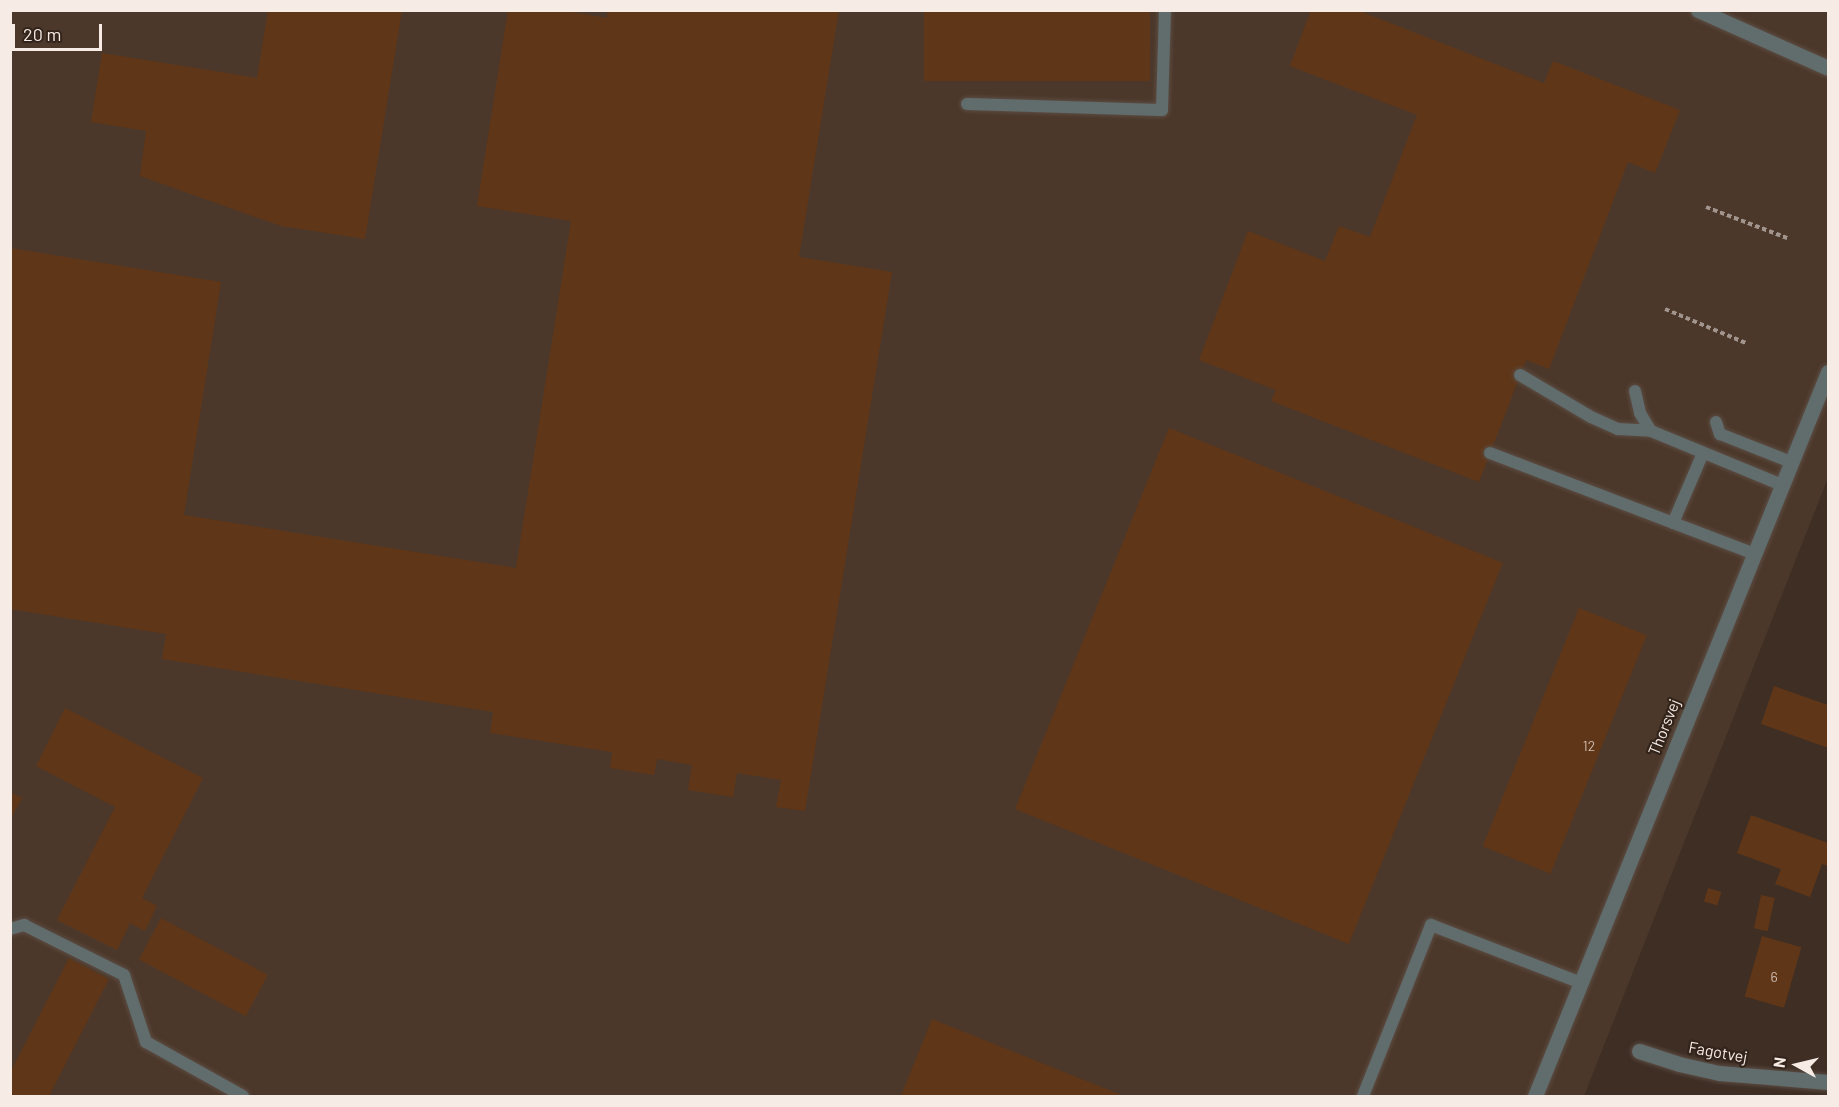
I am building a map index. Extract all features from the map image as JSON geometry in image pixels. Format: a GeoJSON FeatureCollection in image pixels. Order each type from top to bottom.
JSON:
{"type":"FeatureCollection","features":[{"type":"Feature","properties":{"kind":"street"},"geometry":{"type":"LineString","coordinates":[[1698,10],[1828,68]]}},
{"type":"Feature","properties":{"kind":"street","name":"Thorsvej"},"geometry":{"type":"LineString","coordinates":[[1535,1096],[1828,372]]}},
{"type":"Feature","properties":{"kind":"street","name":"Fagotvej"},"geometry":{"type":"LineString","coordinates":[[1639,1051],[1679,1064],[1719,1073],[1828,1082]]}},
{"type":"Feature","properties":{"kind":"lane"},"geometry":{"type":"LineString","coordinates":[[968,104],[1162,110],[1165,10]]}},
{"type":"Feature","properties":{"kind":"lane"},"geometry":{"type":"LineString","coordinates":[[1520,375],[1618,429],[1651,431],[1782,485]]}},
{"type":"Feature","properties":{"kind":"lane"},"geometry":{"type":"LineString","coordinates":[[1635,391],[1640,413],[1651,431]]}},
{"type":"Feature","properties":{"kind":"lane"},"geometry":{"type":"LineString","coordinates":[[1716,422],[1720,434],[1791,462]]}},
{"type":"Feature","properties":{"kind":"lane"},"geometry":{"type":"LineString","coordinates":[[1490,453],[1754,554]]}},
{"type":"Feature","properties":{"kind":"lane"},"geometry":{"type":"LineString","coordinates":[[1673,523],[1703,453]]}},
{"type":"Feature","properties":{"kind":"lane"},"geometry":{"type":"LineString","coordinates":[[10,928],[24,925],[124,975],[146,1042],[243,1096]]}},
{"type":"Feature","properties":{"kind":"lane"},"geometry":{"type":"LineString","coordinates":[[1363,1096],[1431,925],[1581,983]]}},
{"type":"Feature","properties":{"kind":"path"},"geometry":{"type":"LineString","coordinates":[[1706,207],[1787,238]]}},
{"type":"Feature","properties":{"kind":"path"},"geometry":{"type":"LineString","coordinates":[[1665,309],[1746,343]]}},
{"type":"Feature","properties":{"kind":"shaded area"},"geometry":{"type":"Polygon","coordinates":[[[10,11],[1828,11],[1828,478],[1584,1096],[11,1096],[10,11]]]}},
{"type":"Feature","properties":{"kind":"building"},"geometry":{"type":"Polygon","coordinates":[[[268,10],[402,10],[365,239],[281,226],[140,176],[146,131],[91,122],[102,53],[257,78],[268,10]]]}},
{"type":"Feature","properties":{"kind":"building"},"geometry":{"type":"Polygon","coordinates":[[[508,10],[561,10],[607,18],[608,10],[839,10],[799,257],[892,272],[805,811],[776,807],[781,780],[737,773],[733,797],[688,790],[692,765],[657,759],[654,775],[610,768],[612,752],[490,733],[493,712],[162,659],[166,634],[10,609],[10,248],[221,282],[184,515],[516,568],[571,221],[477,206],[508,10]]]}},
{"type":"Feature","properties":{"kind":"building"},"geometry":{"type":"Polygon","coordinates":[[[924,10],[1150,10],[1150,81],[924,81],[924,10]]]}},
{"type":"Feature","properties":{"kind":"building"},"geometry":{"type":"Polygon","coordinates":[[[1311,10],[1357,10],[1544,83],[1553,61],[1680,110],[1655,173],[1628,162],[1549,369],[1526,360],[1479,482],[1271,401],[1276,390],[1199,360],[1248,231],[1325,261],[1339,226],[1370,237],[1417,115],[1290,66],[1311,10]]]}},
{"type":"Feature","properties":{"kind":"building"},"geometry":{"type":"Polygon","coordinates":[[[1169,428],[1503,563],[1349,944],[1015,809],[1169,428]]]}},
{"type":"Feature","properties":{"kind":"building"},"geometry":{"type":"Polygon","coordinates":[[[1579,608],[1647,635],[1550,874],[1483,846],[1579,608]]]}},
{"type":"Feature","properties":{"kind":"building"},"geometry":{"type":"Polygon","coordinates":[[[1774,686],[1828,705],[1828,748],[1761,724],[1774,686]]]}},
{"type":"Feature","properties":{"kind":"building"},"geometry":{"type":"Polygon","coordinates":[[[65,708],[203,778],[142,898],[157,906],[145,931],[130,923],[117,950],[57,920],[115,807],[36,766],[65,708]]]}},
{"type":"Feature","properties":{"kind":"building"},"geometry":{"type":"Polygon","coordinates":[[[10,792],[22,798],[10,820],[10,792]]]}},
{"type":"Feature","properties":{"kind":"building"},"geometry":{"type":"Polygon","coordinates":[[[1751,815],[1828,843],[1828,866],[1822,864],[1810,897],[1775,884],[1781,869],[1737,853],[1751,815]]]}},
{"type":"Feature","properties":{"kind":"building"},"geometry":{"type":"Polygon","coordinates":[[[1708,888],[1721,892],[1717,905],[1704,901],[1708,888]]]}},
{"type":"Feature","properties":{"kind":"building"},"geometry":{"type":"Polygon","coordinates":[[[1761,895],[1775,898],[1768,931],[1754,928],[1761,895]]]}},
{"type":"Feature","properties":{"kind":"building"},"geometry":{"type":"Polygon","coordinates":[[[161,918],[268,975],[246,1016],[139,959],[161,918]]]}},
{"type":"Feature","properties":{"kind":"building"},"geometry":{"type":"Polygon","coordinates":[[[1762,936],[1801,947],[1784,1008],[1745,997],[1762,936]]]}},
{"type":"Feature","properties":{"kind":"building"},"geometry":{"type":"Polygon","coordinates":[[[69,958],[109,979],[49,1096],[10,1096],[10,1073],[69,958]]]}},
{"type":"Feature","properties":{"kind":"building"},"geometry":{"type":"Polygon","coordinates":[[[932,1019],[1124,1096],[901,1096],[932,1019]]]}}]}
